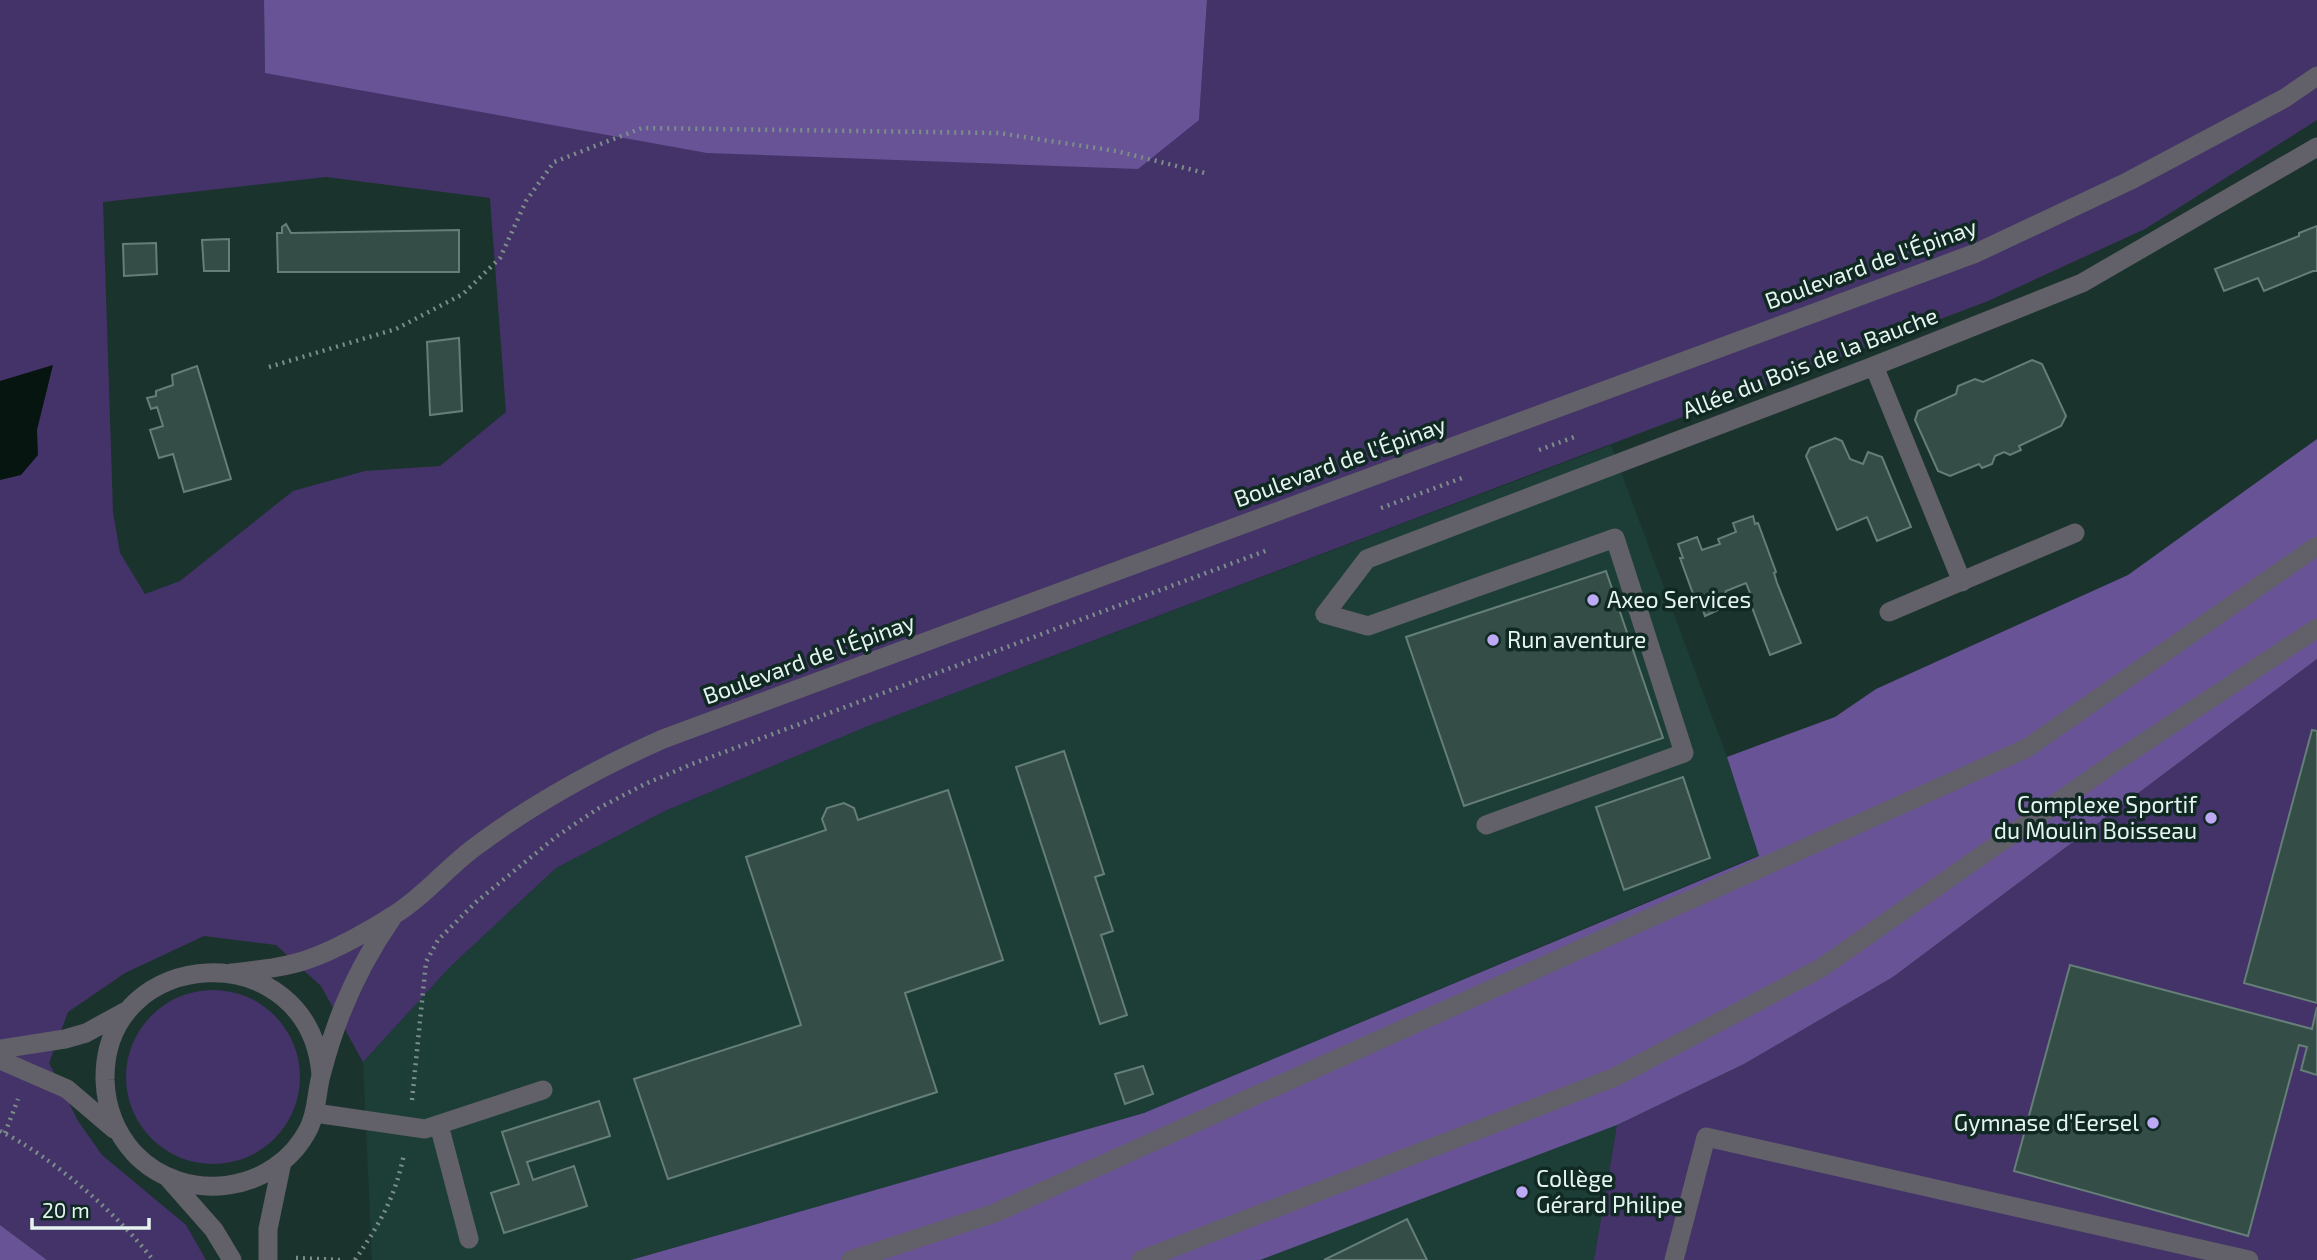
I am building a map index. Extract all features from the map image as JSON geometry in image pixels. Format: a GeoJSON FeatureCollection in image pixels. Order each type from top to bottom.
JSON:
{"type":"FeatureCollection","features":[{"type":"Feature","properties":{"kind":"street","name":"Boulevard de l'Épinay"},"geometry":{"type":"LineString","coordinates":[[231,973],[289,965],[309,959],[395,915],[477,845],[516,818],[601,767],[663,739],[1976,253],[2129,181],[2286,98],[2317,76]]}},
{"type":"Feature","properties":{"kind":"street","name":"Allée du Bois de la Bauche"},"geometry":{"type":"LineString","coordinates":[[1486,825],[1684,753],[1615,538],[1368,626],[1325,614],[1367,559],[1874,366],[2082,283],[2317,147]]}},
{"type":"Feature","properties":{"kind":"street"},"geometry":{"type":"LineString","coordinates":[[1874,366],[1962,582]]}},
{"type":"Feature","properties":{"kind":"street"},"geometry":{"type":"LineString","coordinates":[[1889,612],[2075,533]]}},
{"type":"Feature","properties":{"kind":"street"},"geometry":{"type":"LineString","coordinates":[[851,1260],[995,1213],[2027,748],[2317,547]]}},
{"type":"Feature","properties":{"kind":"street"},"geometry":{"type":"LineString","coordinates":[[1141,1260],[1615,1077],[1821,968],[2115,762],[2317,628]]}},
{"type":"Feature","properties":{"kind":"street","name":"Boulevard de l'Épinay"},"geometry":{"type":"LineString","coordinates":[[321,1075],[346,998],[377,940],[395,915]]}},
{"type":"Feature","properties":{"kind":"street"},"geometry":{"type":"LineString","coordinates":[[0,1049],[75,1036],[132,1007],[161,985],[176,978],[203,972],[231,973],[248,977],[267,987],[295,1010],[312,1037],[321,1075],[315,1114],[299,1145],[282,1162],[251,1180],[216,1187],[182,1183],[166,1176],[141,1160],[121,1135],[67,1089],[0,1060]]}},
{"type":"Feature","properties":{"kind":"street"},"geometry":{"type":"LineString","coordinates":[[121,1135],[107,1101],[105,1071],[113,1039],[132,1007]]}},
{"type":"Feature","properties":{"kind":"street"},"geometry":{"type":"LineString","coordinates":[[315,1114],[425,1129],[543,1090]]}},
{"type":"Feature","properties":{"kind":"street"},"geometry":{"type":"LineString","coordinates":[[439,1125],[469,1239]]}},
{"type":"Feature","properties":{"kind":"street"},"geometry":{"type":"LineString","coordinates":[[1674,1260],[1706,1138],[2249,1260]]}},
{"type":"Feature","properties":{"kind":"street"},"geometry":{"type":"LineString","coordinates":[[268,1260],[268,1229],[282,1162]]}},
{"type":"Feature","properties":{"kind":"street"},"geometry":{"type":"LineString","coordinates":[[166,1176],[214,1230],[232,1260]]}},
{"type":"Feature","properties":{"kind":"path"},"geometry":{"type":"LineString","coordinates":[[269,367],[396,329],[463,294],[500,258],[526,201],[554,162],[642,128],[998,133],[1116,151],[1205,173]]}},
{"type":"Feature","properties":{"kind":"path"},"geometry":{"type":"LineString","coordinates":[[1527,454],[1587,432]]}},
{"type":"Feature","properties":{"kind":"path"},"geometry":{"type":"LineString","coordinates":[[1370,512],[1466,477]]}},
{"type":"Feature","properties":{"kind":"path"},"geometry":{"type":"LineString","coordinates":[[355,1260],[392,1199],[409,1127],[418,1061],[426,962],[438,940],[515,868],[578,822],[645,784],[692,764],[1273,548]]}},
{"type":"Feature","properties":{"kind":"path"},"geometry":{"type":"LineString","coordinates":[[0,1131],[69,1178],[116,1219],[153,1260]]}},
{"type":"Feature","properties":{"kind":"shaded area"},"geometry":{"type":"Polygon","coordinates":[[[0,0],[264,0],[265,73],[1199,120],[1207,0],[2317,0],[2317,120],[2145,229],[1988,301],[868,726],[665,811],[556,868],[450,967],[363,1062],[321,986],[276,945],[204,936],[125,973],[68,1012],[49,1063],[78,1121],[102,1155],[186,1225],[206,1260],[47,1260],[0,1225],[0,0]],[[326,177],[103,202],[113,512],[120,553],[145,594],[180,581],[293,491],[365,471],[440,466],[506,412],[490,198],[326,177]]]}},
{"type":"Feature","properties":{"kind":"shaded area"},"geometry":{"type":"Polygon","coordinates":[[[264,0],[1207,0],[1199,120],[1138,169],[707,153],[265,73],[264,0]]]}},
{"type":"Feature","properties":{"kind":"shaded area"},"geometry":{"type":"Polygon","coordinates":[[[53,365],[37,430],[38,455],[21,475],[0,480],[0,381],[53,365]]]}},
{"type":"Feature","properties":{"kind":"shaded area"},"geometry":{"type":"Polygon","coordinates":[[[2317,439],[2317,659],[1893,977],[1744,1064],[1617,1125],[1260,1260],[631,1260],[1144,1113],[1759,856],[1727,757],[1835,717],[1876,689],[2128,575],[2317,439]]]}},
{"type":"Feature","properties":{"kind":"shaded area"},"geometry":{"type":"Polygon","coordinates":[[[1611,445],[1727,757],[1759,855],[1144,1113],[631,1260],[372,1260],[363,1062],[450,967],[556,868],[665,811],[868,726],[1611,445]]]}},
{"type":"Feature","properties":{"kind":"shaded area","name":"Complexe Sportif du Moulin Boisseau"},"geometry":{"type":"Polygon","coordinates":[[[2317,659],[2317,1260],[1594,1260],[1617,1125],[1744,1064],[1893,977],[2317,659]]]}},
{"type":"Feature","properties":{"kind":"shaded area"},"geometry":{"type":"Polygon","coordinates":[[[213,990],[246,996],[275,1015],[294,1044],[300,1077],[294,1110],[275,1139],[246,1158],[213,1164],[180,1158],[151,1139],[132,1110],[126,1077],[132,1044],[151,1015],[180,996],[213,990]]]}},
{"type":"Feature","properties":{"kind":"shaded area","name":"Collège Gérard Philipe"},"geometry":{"type":"Polygon","coordinates":[[[1617,1125],[1594,1260],[1260,1260],[1617,1125]]]}},
{"type":"Feature","properties":{"kind":"shaded area"},"geometry":{"type":"Polygon","coordinates":[[[0,1225],[47,1260],[0,1260],[0,1225]]]}},
{"type":"Feature","properties":{"kind":"building"},"geometry":{"type":"Polygon","coordinates":[[[286,224],[291,233],[459,230],[459,272],[278,272],[277,233],[282,233],[282,227],[286,224]]]}},
{"type":"Feature","properties":{"kind":"building"},"geometry":{"type":"Polygon","coordinates":[[[2317,226],[2317,271],[2264,291],[2258,278],[2224,291],[2215,269],[2299,236],[2299,233],[2317,226]]]}},
{"type":"Feature","properties":{"kind":"building"},"geometry":{"type":"Polygon","coordinates":[[[229,239],[229,271],[204,271],[202,240],[229,239]]]}},
{"type":"Feature","properties":{"kind":"building"},"geometry":{"type":"Polygon","coordinates":[[[156,243],[157,274],[124,276],[123,244],[156,243]]]}},
{"type":"Feature","properties":{"kind":"building"},"geometry":{"type":"Polygon","coordinates":[[[459,338],[462,411],[430,415],[427,342],[459,338]]]}},
{"type":"Feature","properties":{"kind":"building"},"geometry":{"type":"Polygon","coordinates":[[[2032,360],[2042,364],[2066,416],[2061,426],[2019,446],[2021,450],[2010,455],[2004,452],[1995,456],[1992,464],[1982,468],[1979,464],[1950,476],[1938,471],[1915,420],[1918,411],[1956,394],[1958,386],[1975,379],[1983,382],[2032,360]]]}},
{"type":"Feature","properties":{"kind":"building"},"geometry":{"type":"Polygon","coordinates":[[[197,366],[231,479],[184,492],[173,454],[159,458],[150,430],[163,426],[157,407],[151,409],[147,398],[156,396],[156,391],[173,385],[172,375],[197,366]]]}},
{"type":"Feature","properties":{"kind":"building"},"geometry":{"type":"Polygon","coordinates":[[[1835,438],[1842,441],[1850,459],[1863,464],[1868,452],[1882,457],[1911,527],[1877,541],[1867,517],[1837,530],[1806,456],[1810,448],[1835,438]]]}},
{"type":"Feature","properties":{"kind":"building"},"geometry":{"type":"Polygon","coordinates":[[[1753,516],[1755,524],[1758,523],[1776,572],[1777,583],[1801,643],[1770,655],[1747,594],[1750,593],[1746,583],[1726,591],[1718,610],[1705,616],[1700,601],[1696,602],[1680,558],[1683,558],[1678,544],[1697,537],[1702,550],[1720,544],[1718,539],[1736,532],[1733,523],[1753,516]]]}},
{"type":"Feature","properties":{"kind":"building"},"geometry":{"type":"Polygon","coordinates":[[[1606,571],[1663,738],[1464,806],[1406,637],[1606,571]]]}},
{"type":"Feature","properties":{"kind":"building"},"geometry":{"type":"Polygon","coordinates":[[[2312,730],[2317,731],[2317,1003],[2244,983],[2312,730]]]}},
{"type":"Feature","properties":{"kind":"building"},"geometry":{"type":"Polygon","coordinates":[[[1064,751],[1104,874],[1095,877],[1113,931],[1101,935],[1127,1015],[1100,1024],[1016,767],[1064,751]]]}},
{"type":"Feature","properties":{"kind":"building"},"geometry":{"type":"Polygon","coordinates":[[[1683,777],[1710,858],[1624,890],[1596,807],[1683,777]]]}},
{"type":"Feature","properties":{"kind":"building"},"geometry":{"type":"Polygon","coordinates":[[[948,790],[1003,960],[905,993],[937,1092],[668,1179],[634,1079],[801,1025],[746,857],[826,830],[822,819],[827,808],[844,803],[854,808],[858,820],[948,790]]]}},
{"type":"Feature","properties":{"kind":"building","name":"Gymnase d'Eersel"},"geometry":{"type":"Polygon","coordinates":[[[2070,965],[2312,1029],[2317,1007],[2317,1075],[2301,1070],[2307,1047],[2299,1045],[2248,1236],[2014,1171],[2070,965]]]}},
{"type":"Feature","properties":{"kind":"building"},"geometry":{"type":"Polygon","coordinates":[[[1143,1066],[1153,1094],[1125,1104],[1115,1074],[1143,1066]]]}},
{"type":"Feature","properties":{"kind":"building"},"geometry":{"type":"Polygon","coordinates":[[[599,1101],[610,1136],[527,1162],[533,1180],[574,1166],[587,1206],[504,1233],[491,1193],[519,1184],[502,1132],[599,1101]]]}},
{"type":"Feature","properties":{"kind":"building"},"geometry":{"type":"Polygon","coordinates":[[[1407,1219],[1427,1260],[1324,1260],[1407,1219]]]}},
{"type":"Feature","properties":{"kind":"place","name":"Axeo Services"},"geometry":{"type":"Point","coordinates":[1593,600]}},
{"type":"Feature","properties":{"kind":"place","name":"Run aventure"},"geometry":{"type":"Point","coordinates":[1493,640]}},
{"type":"Feature","properties":{"kind":"place","name":"Complexe Sportif du Moulin Boisseau"},"geometry":{"type":"Point","coordinates":[2211,818]}},
{"type":"Feature","properties":{"kind":"place","name":"Gymnase d'Eersel"},"geometry":{"type":"Point","coordinates":[2153,1123]}},
{"type":"Feature","properties":{"kind":"place","name":"Collège Gérard Philipe"},"geometry":{"type":"Point","coordinates":[1522,1192]}}]}
